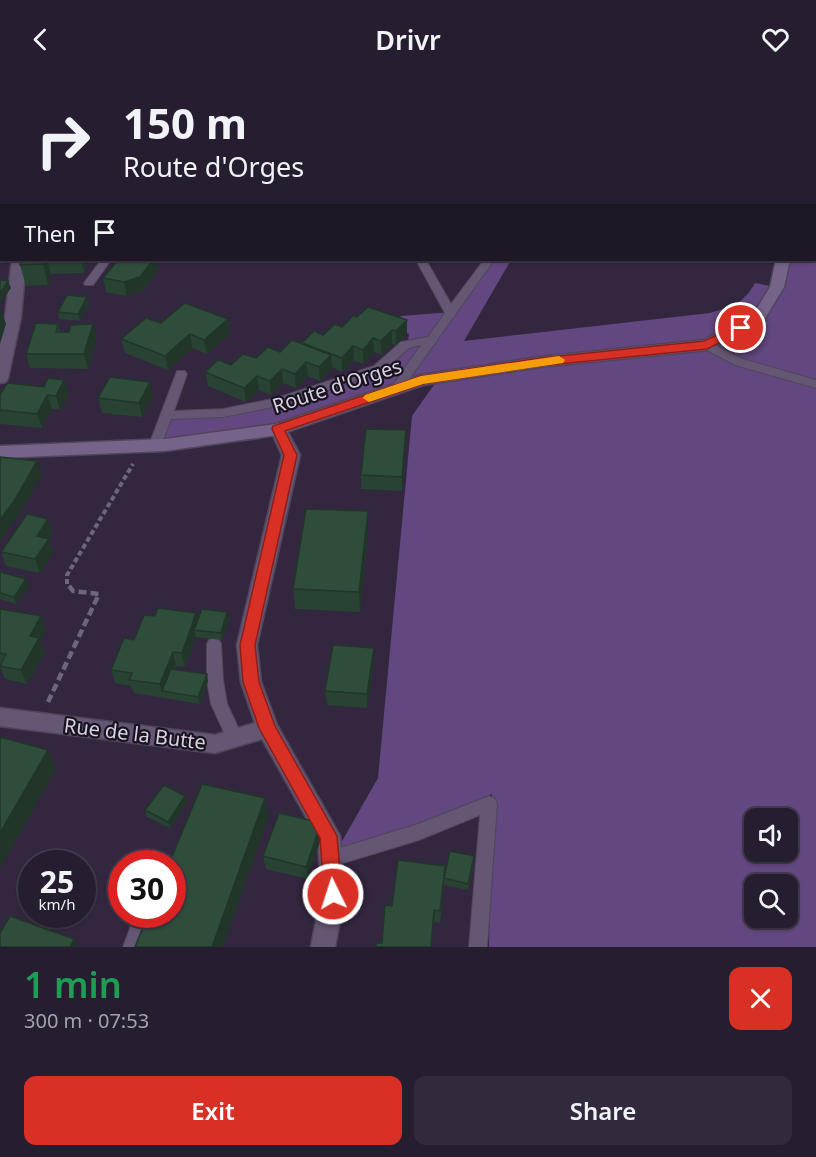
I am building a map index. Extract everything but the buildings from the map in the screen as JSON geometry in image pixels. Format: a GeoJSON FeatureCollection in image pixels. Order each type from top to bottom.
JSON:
{"type":"FeatureCollection","features":[{"type":"Feature","properties":{"kind":"street"},"geometry":{"type":"LineString","coordinates":[[1,371],[13,317],[20,261]]}},
{"type":"Feature","properties":{"kind":"street","name":"Route d'Orges"},"geometry":{"type":"LineString","coordinates":[[0,452],[150,445],[278,429],[421,380],[540,362],[707,345],[758,319],[777,287],[783,261]]}},
{"type":"Feature","properties":{"kind":"street"},"geometry":{"type":"LineString","coordinates":[[278,429],[291,455],[247,645],[251,682],[267,728],[328,836],[333,894],[323,947]]}},
{"type":"Feature","properties":{"kind":"street","name":"Rue de la Butte"},"geometry":{"type":"LineString","coordinates":[[0,717],[215,744],[267,728]]}},
{"type":"Feature","properties":{"kind":"lane"},"geometry":{"type":"LineString","coordinates":[[89,283],[105,261]]}},
{"type":"Feature","properties":{"kind":"lane"},"geometry":{"type":"LineString","coordinates":[[422,261],[450,312]]}},
{"type":"Feature","properties":{"kind":"lane"},"geometry":{"type":"LineString","coordinates":[[396,389],[488,261]]}},
{"type":"Feature","properties":{"kind":"lane"},"geometry":{"type":"LineString","coordinates":[[166,414],[224,413],[279,402],[378,369],[405,345],[430,340]]}},
{"type":"Feature","properties":{"kind":"lane"},"geometry":{"type":"LineString","coordinates":[[707,345],[739,362],[816,384]]}},
{"type":"Feature","properties":{"kind":"lane"},"geometry":{"type":"LineString","coordinates":[[150,445],[166,414],[181,374]]}},
{"type":"Feature","properties":{"kind":"lane"},"geometry":{"type":"LineString","coordinates":[[214,644],[215,680],[219,704],[235,738]]}},
{"type":"Feature","properties":{"kind":"lane"},"geometry":{"type":"LineString","coordinates":[[330,859],[419,832],[489,804],[478,947]]}},
{"type":"Feature","properties":{"kind":"lane"},"geometry":{"type":"LineString","coordinates":[[132,947],[139,928]]}},
{"type":"Feature","properties":{"kind":"path"},"geometry":{"type":"LineString","coordinates":[[37,723],[99,594],[73,591],[67,584],[67,574],[150,445]]}},
{"type":"Feature","properties":{"kind":"shaded area"},"geometry":{"type":"Polygon","coordinates":[[[490,261],[510,261],[464,341],[710,313],[742,300],[755,283],[775,287],[756,319],[706,344],[420,378],[275,426],[158,443],[169,417],[224,415],[380,372],[407,347],[409,334],[392,327],[401,316],[452,312],[490,261]]]}},
{"type":"Feature","properties":{"kind":"shaded area"},"geometry":{"type":"Polygon","coordinates":[[[784,261],[816,261],[816,382],[739,361],[710,345],[760,320],[779,288],[784,261]]]}},
{"type":"Feature","properties":{"kind":"shaded area"},"geometry":{"type":"Polygon","coordinates":[[[706,346],[816,385],[816,947],[489,947],[492,794],[417,825],[337,850],[378,778],[412,416],[438,379],[706,346]]]}},
{"type":"Feature","properties":{"kind":"slow traffic"},"geometry":{"type":"LineString","coordinates":[[369,398],[421,380],[559,360]]}},
{"type":"Feature","properties":{"kind":"route"},"geometry":{"type":"LineString","coordinates":[[333,894],[328,836],[267,728],[251,682],[247,645],[291,455],[278,429],[421,380],[540,362],[707,345],[741,328]]}}]}
